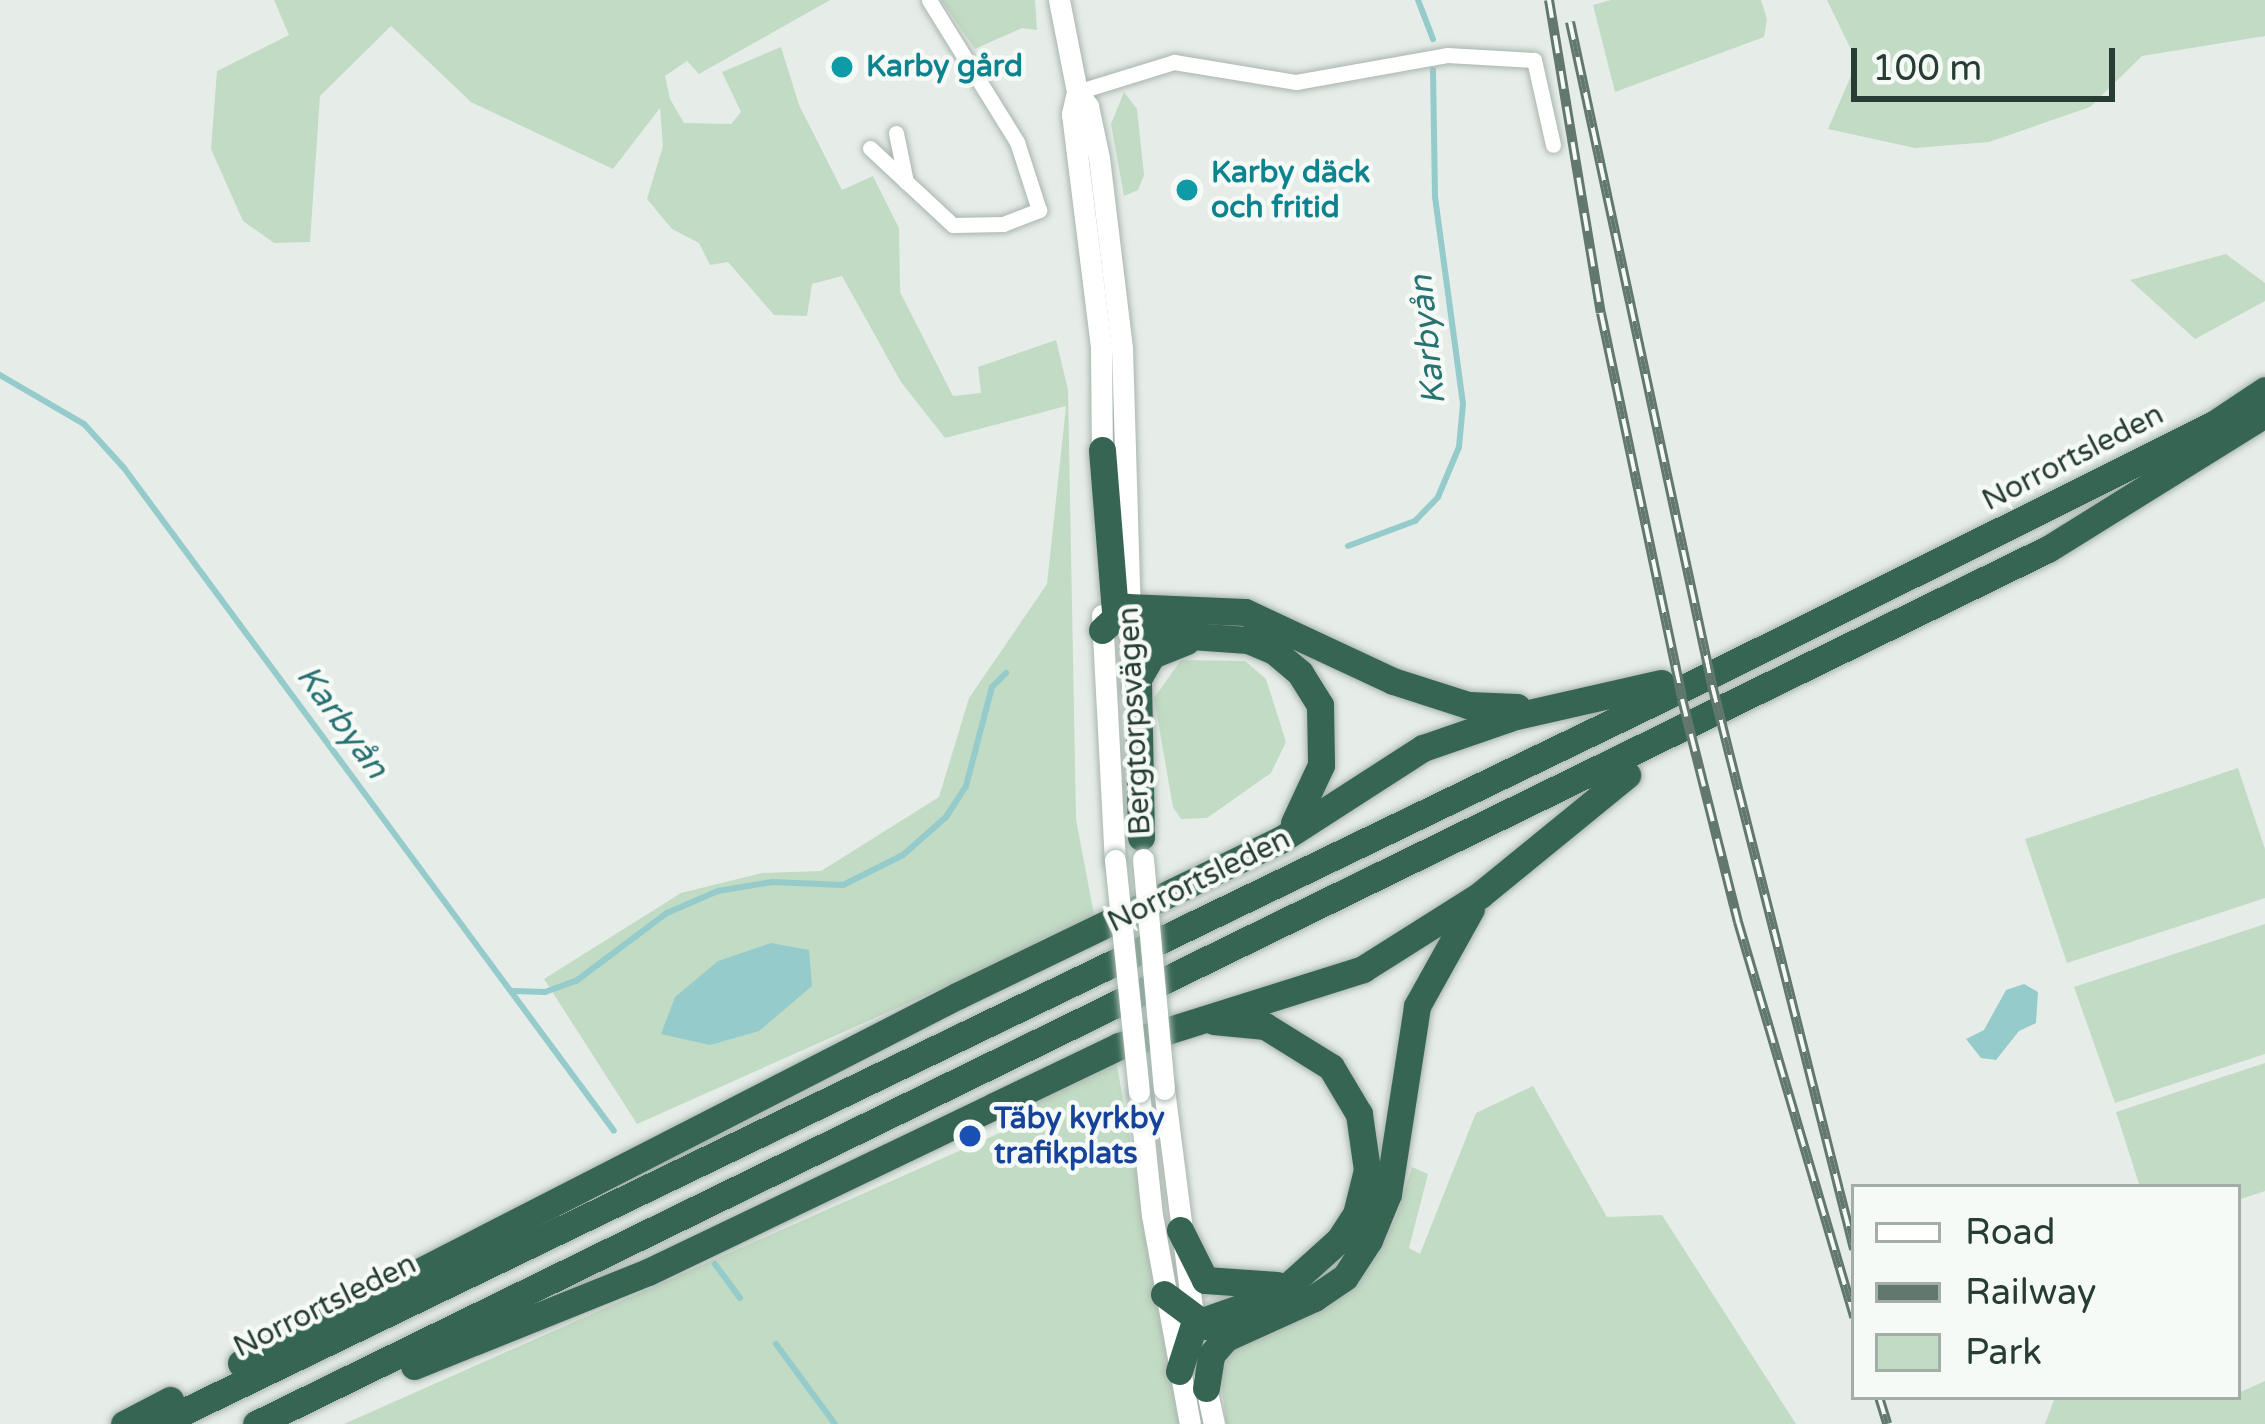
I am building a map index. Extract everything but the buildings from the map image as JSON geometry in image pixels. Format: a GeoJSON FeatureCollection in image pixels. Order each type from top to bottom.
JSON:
{"type":"FeatureCollection","features":[{"type":"Feature","properties":{"kind":"highway","name":"Norrortsleden"},"geometry":{"type":"LineString","coordinates":[[158,1424],[1837,610],[2214,424],[2265,390]]}},
{"type":"Feature","properties":{"kind":"highway","name":"Norrortsleden"},"geometry":{"type":"LineString","coordinates":[[256,1424],[2048,549],[2265,414]]}},
{"type":"Feature","properties":{"kind":"highway"},"geometry":{"type":"LineString","coordinates":[[1102,451],[1118,618]]}},
{"type":"Feature","properties":{"kind":"highway"},"geometry":{"type":"LineString","coordinates":[[288,1424],[649,1272],[1033,1085],[1180,1026],[1363,969],[1480,895],[1603,788],[2048,549]]}},
{"type":"Feature","properties":{"kind":"highway"},"geometry":{"type":"LineString","coordinates":[[124,1424],[957,996],[1280,840],[1423,748],[1545,709],[1648,688],[1837,610]]}},
{"type":"Feature","properties":{"kind":"highway"},"geometry":{"type":"LineString","coordinates":[[1118,618],[1245,612],[1393,681],[1468,705],[1545,709]]}},
{"type":"Feature","properties":{"kind":"highway"},"geometry":{"type":"LineString","coordinates":[[1118,618],[1148,633],[1216,635],[1274,651],[1300,673],[1320,705],[1321,765],[1308,805],[1280,840]]}},
{"type":"Feature","properties":{"kind":"highway"},"geometry":{"type":"LineString","coordinates":[[1142,848],[1138,679],[1169,644],[1216,635]]}},
{"type":"Feature","properties":{"kind":"highway"},"geometry":{"type":"LineString","coordinates":[[1206,1388],[1211,1355],[1226,1338],[1266,1323],[1345,1277],[1369,1240],[1388,1194],[1417,1006],[1480,895]]}},
{"type":"Feature","properties":{"kind":"highway"},"geometry":{"type":"LineString","coordinates":[[1180,1026],[1265,1025],[1308,1046],[1359,1114],[1367,1170],[1356,1214],[1308,1271],[1279,1294],[1194,1324]]}},
{"type":"Feature","properties":{"kind":"highway"},"geometry":{"type":"LineString","coordinates":[[1180,1230],[1204,1280],[1248,1288],[1308,1271]]}},
{"type":"Feature","properties":{"kind":"highway"},"geometry":{"type":"LineString","coordinates":[[1164,1294],[1194,1324],[1266,1323]]}},
{"type":"Feature","properties":{"kind":"highway"},"geometry":{"type":"LineString","coordinates":[[1179,1372],[1194,1324]]}},
{"type":"Feature","properties":{"kind":"main road","name":"Bergtorpsvägen"},"geometry":{"type":"LineString","coordinates":[[1059,0],[1077,92],[1072,114],[1101,347],[1102,451]]}},
{"type":"Feature","properties":{"kind":"main road","name":"Bergtorpsvägen"},"geometry":{"type":"LineString","coordinates":[[1077,92],[1088,106],[1099,158],[1122,348],[1115,860],[1164,1294],[1190,1424]]}},
{"type":"Feature","properties":{"kind":"main road","name":"Bergtorpsvägen"},"geometry":{"type":"LineString","coordinates":[[1118,618],[1180,1230],[1214,1424]]}},
{"type":"Feature","properties":{"kind":"street"},"geometry":{"type":"LineString","coordinates":[[870,148],[952,225],[1003,224],[1039,210],[1017,142],[928,0]]}},
{"type":"Feature","properties":{"kind":"street"},"geometry":{"type":"LineString","coordinates":[[1077,92],[1174,62],[1296,82],[1447,56],[1534,60],[1553,145]]}},
{"type":"Feature","properties":{"kind":"street"},"geometry":{"type":"LineString","coordinates":[[896,133],[906,185]]}},
{"type":"Feature","properties":{"kind":"green space"},"geometry":{"type":"Polygon","coordinates":[[[274,0],[830,0],[699,74],[687,61],[665,76],[670,99],[684,123],[731,124],[741,112],[722,72],[781,47],[799,105],[842,190],[873,176],[899,228],[900,292],[953,396],[981,393],[978,367],[1056,340],[1068,390],[1076,819],[1095,920],[637,1124],[544,979],[681,893],[762,873],[821,871],[939,797],[969,698],[1047,584],[1066,406],[945,438],[901,382],[842,276],[812,284],[807,316],[774,315],[728,262],[710,265],[699,243],[672,229],[647,199],[663,146],[660,108],[613,169],[471,102],[391,26],[320,96],[310,242],[274,243],[243,221],[211,149],[217,71],[289,35],[274,0]]]}},
{"type":"Feature","properties":{"kind":"green space"},"geometry":{"type":"Polygon","coordinates":[[[941,0],[1035,0],[1037,30],[1022,28],[975,49],[941,0]]]}},
{"type":"Feature","properties":{"kind":"green space"},"geometry":{"type":"Polygon","coordinates":[[[1611,0],[1761,0],[1767,19],[1764,37],[1615,92],[1593,5],[1611,0]]]}},
{"type":"Feature","properties":{"kind":"green space"},"geometry":{"type":"Polygon","coordinates":[[[1827,0],[2265,0],[2265,36],[2142,56],[2090,107],[1989,142],[1915,148],[1828,129],[1857,62],[1827,0]]]}},
{"type":"Feature","properties":{"kind":"green space"},"geometry":{"type":"Polygon","coordinates":[[[1124,92],[1137,109],[1144,175],[1138,190],[1124,196],[1111,124],[1124,92]]]}},
{"type":"Feature","properties":{"kind":"green space"},"geometry":{"type":"Polygon","coordinates":[[[2226,254],[2265,283],[2265,301],[2195,339],[2130,280],[2226,254]]]}},
{"type":"Feature","properties":{"kind":"green space"},"geometry":{"type":"Polygon","coordinates":[[[1181,660],[1245,661],[1266,679],[1286,742],[1271,773],[1207,818],[1181,819],[1173,807],[1154,698],[1181,660]]]}},
{"type":"Feature","properties":{"kind":"green space"},"geometry":{"type":"Polygon","coordinates":[[[2238,768],[2265,849],[2265,898],[2067,963],[2025,839],[2238,768]]]}},
{"type":"Feature","properties":{"kind":"green space"},"geometry":{"type":"Polygon","coordinates":[[[2265,924],[2265,1054],[2115,1103],[2074,987],[2265,924]]]}},
{"type":"Feature","properties":{"kind":"green space"},"geometry":{"type":"Polygon","coordinates":[[[1115,1055],[1182,1424],[344,1424],[1013,1127],[1016,1111],[1049,1086],[1115,1055]]]}},
{"type":"Feature","properties":{"kind":"green space"},"geometry":{"type":"Polygon","coordinates":[[[2265,1063],[2265,1191],[2241,1199],[2241,1184],[2139,1184],[2116,1112],[2265,1063]]]}},
{"type":"Feature","properties":{"kind":"green space"},"geometry":{"type":"Polygon","coordinates":[[[1533,1086],[1607,1217],[1662,1215],[1796,1424],[1226,1424],[1219,1361],[1228,1348],[1373,1253],[1394,1222],[1412,1167],[1428,1174],[1409,1248],[1420,1254],[1476,1113],[1533,1086]]]}},
{"type":"Feature","properties":{"kind":"green space"},"geometry":{"type":"Polygon","coordinates":[[[2265,1381],[2265,1424],[2045,1424],[2054,1400],[2241,1400],[2241,1392],[2265,1381]]]}},
{"type":"Feature","properties":{"kind":"water"},"geometry":{"type":"Polygon","coordinates":[[[771,943],[809,950],[812,986],[759,1031],[710,1045],[661,1034],[675,997],[718,961],[771,943]]]}},
{"type":"Feature","properties":{"kind":"water"},"geometry":{"type":"Polygon","coordinates":[[[2024,984],[2038,992],[2036,1023],[2019,1031],[1996,1060],[1981,1058],[1966,1039],[1984,1030],[2006,990],[2024,984]]]}},
{"type":"Feature","properties":{"kind":"waterway"},"geometry":{"type":"LineString","coordinates":[[1418,0],[1433,39]]}},
{"type":"Feature","properties":{"kind":"waterway","name":"Karbyån"},"geometry":{"type":"LineString","coordinates":[[1348,546],[1415,521],[1438,497],[1459,447],[1463,404],[1435,196],[1433,70]]}},
{"type":"Feature","properties":{"kind":"waterway","name":"Karbyån"},"geometry":{"type":"LineString","coordinates":[[0,375],[84,424],[124,468],[614,1131]]}},
{"type":"Feature","properties":{"kind":"waterway"},"geometry":{"type":"LineString","coordinates":[[513,991],[545,992],[576,981],[667,913],[718,891],[772,882],[843,885],[903,855],[946,817],[966,786],[992,687],[1006,673]]}},
{"type":"Feature","properties":{"kind":"waterway"},"geometry":{"type":"LineString","coordinates":[[715,1264],[740,1298]]}},
{"type":"Feature","properties":{"kind":"waterway"},"geometry":{"type":"LineString","coordinates":[[776,1344],[835,1424]]}},
{"type":"Feature","properties":{"kind":"railway"},"geometry":{"type":"LineString","coordinates":[[1549,0],[1601,313],[1682,699],[1738,922],[1851,1307]]}},
{"type":"Feature","properties":{"kind":"railway"},"geometry":{"type":"LineString","coordinates":[[1570,22],[1712,685],[1851,1237]]}},
{"type":"Feature","properties":{"kind":"railway"},"geometry":{"type":"LineString","coordinates":[[1880,1400],[1887,1424]]}},
{"type":"Feature","properties":{"kind":"place","name":"Karby gård"},"geometry":{"type":"Point","coordinates":[842,67]}},
{"type":"Feature","properties":{"kind":"place","name":"Karby däck och fritid"},"geometry":{"type":"Point","coordinates":[1187,190]}},
{"type":"Feature","properties":{"kind":"place","name":"Täby kyrkby trafikplats"},"geometry":{"type":"Point","coordinates":[970,1136]}}]}
